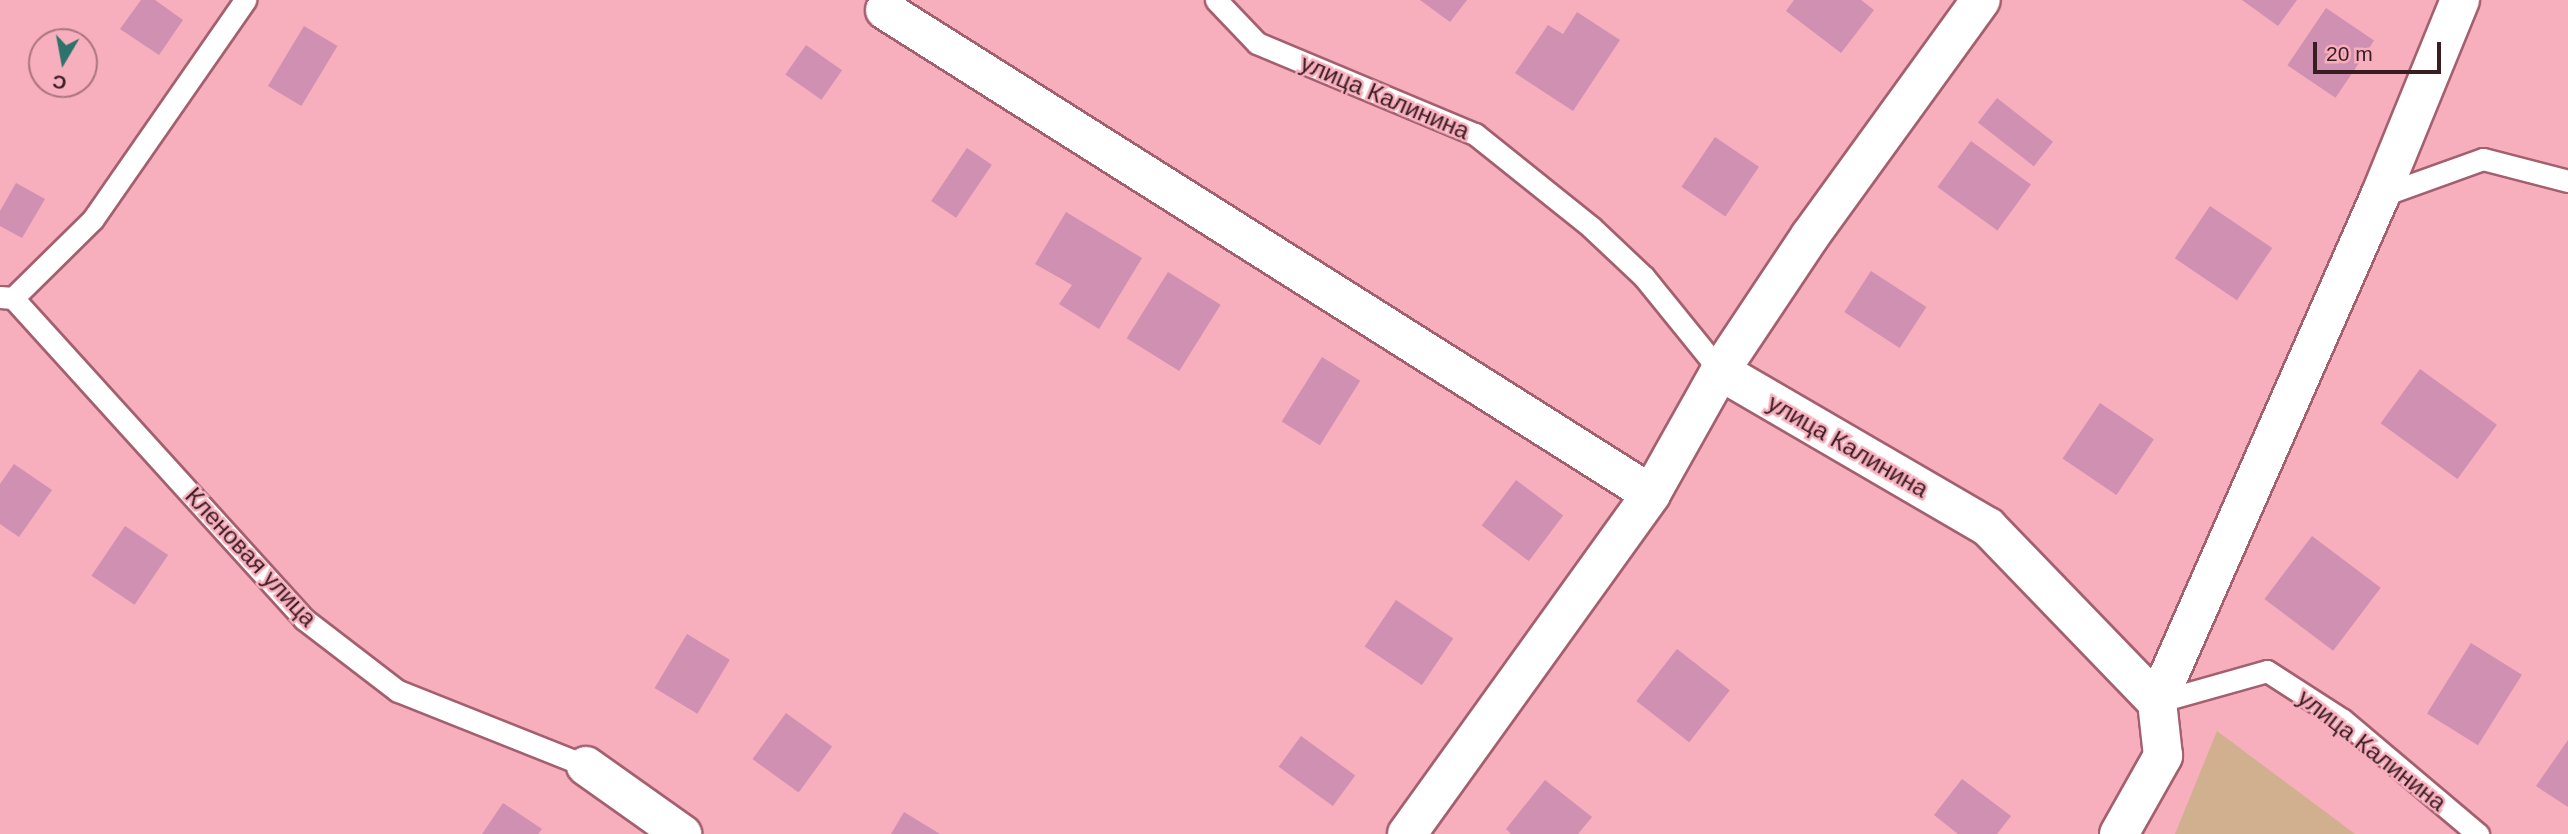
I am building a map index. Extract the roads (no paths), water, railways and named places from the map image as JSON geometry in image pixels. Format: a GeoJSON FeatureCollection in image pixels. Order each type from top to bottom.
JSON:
{"type":"FeatureCollection","features":[{"type":"Feature","properties":{"kind":"street"},"geometry":{"type":"LineString","coordinates":[[1407,834],[1651,494],[1720,371],[1810,236],[1981,0]]}},
{"type":"Feature","properties":{"kind":"street"},"geometry":{"type":"LineString","coordinates":[[2119,834],[2162,756],[2157,702],[2380,196],[2460,0]]}},
{"type":"Feature","properties":{"kind":"street"},"geometry":{"type":"LineString","coordinates":[[885,10],[1651,494]]}},
{"type":"Feature","properties":{"kind":"street","name":"улица Калинина"},"geometry":{"type":"LineString","coordinates":[[1720,371],[1988,527],[2157,702]]}},
{"type":"Feature","properties":{"kind":"street","name":"Кленовая улица"},"geometry":{"type":"LineString","coordinates":[[586,766],[682,834]]}},
{"type":"Feature","properties":{"kind":"lane"},"geometry":{"type":"LineString","coordinates":[[6,298],[93,219],[245,0]]}},
{"type":"Feature","properties":{"kind":"lane","name":"улица Калинина"},"geometry":{"type":"LineString","coordinates":[[1216,0],[1257,43],[1475,134],[1591,228],[1644,277],[1720,371]]}},
{"type":"Feature","properties":{"kind":"lane"},"geometry":{"type":"LineString","coordinates":[[2380,196],[2483,159],[2568,181]]}},
{"type":"Feature","properties":{"kind":"lane","name":"Кленовая улица"},"geometry":{"type":"LineString","coordinates":[[6,298],[304,619],[398,691],[586,766]]}},
{"type":"Feature","properties":{"kind":"lane","name":"улица Калинина"},"geometry":{"type":"LineString","coordinates":[[2157,702],[2267,671],[2343,720],[2478,834]]}}]}
